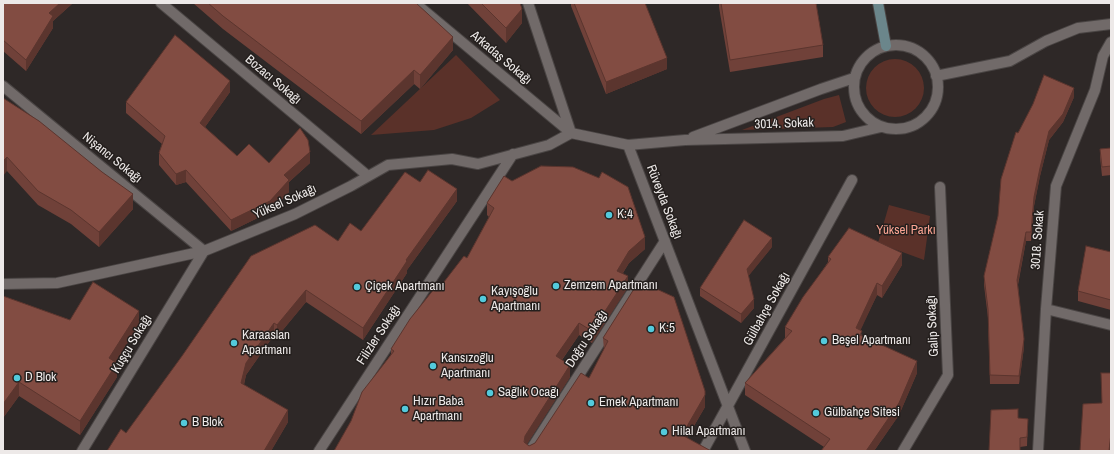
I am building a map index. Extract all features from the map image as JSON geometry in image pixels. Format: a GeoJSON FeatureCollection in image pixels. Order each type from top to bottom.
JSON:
{"type":"FeatureCollection","features":[{"type":"Feature","properties":{"kind":"street","name":"Bozacı Sokağı"},"geometry":{"type":"LineString","coordinates":[[160,3],[368,176]]}},
{"type":"Feature","properties":{"kind":"street","name":"Arkadaş Sokağı"},"geometry":{"type":"LineString","coordinates":[[415,3],[571,133]]}},
{"type":"Feature","properties":{"kind":"street"},"geometry":{"type":"LineString","coordinates":[[528,3],[571,133],[628,145]]}},
{"type":"Feature","properties":{"kind":"street"},"geometry":{"type":"LineString","coordinates":[[878,3],[886,46]]}},
{"type":"Feature","properties":{"kind":"street"},"geometry":{"type":"LineString","coordinates":[[936,76],[1010,60],[1046,41],[1078,28],[1111,24]]}},
{"type":"Feature","properties":{"kind":"street","name":"3018. Sokak"},"geometry":{"type":"LineString","coordinates":[[1038,451],[1046,309],[1056,186],[1096,90],[1103,56],[1111,42]]}},
{"type":"Feature","properties":{"kind":"street"},"geometry":{"type":"LineString","coordinates":[[898,45],[910,47],[921,53],[930,61],[936,76],[938,84],[937,96],[933,107],[926,117],[916,124],[905,128],[893,130],[871,122],[862,113],[856,102],[853,91],[854,78],[858,67],[865,57],[875,50],[886,46],[898,45]]}},
{"type":"Feature","properties":{"kind":"street","name":"3014. Sokak"},"geometry":{"type":"LineString","coordinates":[[685,140],[854,78]]}},
{"type":"Feature","properties":{"kind":"street","name":"Nişancı Sokağı"},"geometry":{"type":"LineString","coordinates":[[3,86],[204,251]]}},
{"type":"Feature","properties":{"kind":"street","name":"3014. Sokak"},"geometry":{"type":"LineString","coordinates":[[628,145],[685,140],[843,136],[882,127]]}},
{"type":"Feature","properties":{"kind":"street","name":"Yüksel Sokağı"},"geometry":{"type":"LineString","coordinates":[[3,284],[57,283],[204,251],[295,214],[388,165],[452,159],[478,164],[549,145],[571,133]]}},
{"type":"Feature","properties":{"kind":"street","name":"Rüveyda Sokağı"},"geometry":{"type":"LineString","coordinates":[[628,145],[745,451]]}},
{"type":"Feature","properties":{"kind":"street","name":"Filizler Sokağı"},"geometry":{"type":"LineString","coordinates":[[319,451],[513,154]]}},
{"type":"Feature","properties":{"kind":"street","name":"Gülbahçe Sokağı"},"geometry":{"type":"LineString","coordinates":[[703,451],[852,180]]}},
{"type":"Feature","properties":{"kind":"street","name":"Galip Sokağı"},"geometry":{"type":"LineString","coordinates":[[903,451],[948,375],[940,187]]}},
{"type":"Feature","properties":{"kind":"street","name":"Doğru Sokağı"},"geometry":{"type":"LineString","coordinates":[[530,451],[665,241]]}},
{"type":"Feature","properties":{"kind":"street","name":"Kuşçu Sokağı"},"geometry":{"type":"LineString","coordinates":[[82,451],[204,251]]}},
{"type":"Feature","properties":{"kind":"street"},"geometry":{"type":"LineString","coordinates":[[1046,309],[1111,325]]}},
{"type":"Feature","properties":{"kind":"green space"},"geometry":{"type":"Polygon","coordinates":[[[456,55],[500,100],[471,118],[434,130],[371,135],[456,55]]]}},
{"type":"Feature","properties":{"kind":"green space"},"geometry":{"type":"Polygon","coordinates":[[[895,59],[911,64],[919,72],[924,88],[919,104],[911,112],[895,117],[879,112],[871,104],[866,88],[871,72],[879,64],[895,59]]]}},
{"type":"Feature","properties":{"kind":"green space"},"geometry":{"type":"Polygon","coordinates":[[[839,95],[846,122],[833,127],[742,130],[824,99],[839,95]]]}},
{"type":"Feature","properties":{"kind":"green space","name":"Yüksel Parkı"},"geometry":{"type":"Polygon","coordinates":[[[889,205],[930,216],[924,260],[878,243],[889,205]]]}},
{"type":"Feature","properties":{"kind":"building"},"geometry":{"type":"Polygon","coordinates":[[[3,3],[60,3],[49,13],[53,16],[26,60],[3,40],[3,3]]]}},
{"type":"Feature","properties":{"kind":"building"},"geometry":{"type":"Polygon","coordinates":[[[208,3],[416,3],[453,37],[420,75],[414,70],[361,121],[208,3]]]}},
{"type":"Feature","properties":{"kind":"building"},"geometry":{"type":"Polygon","coordinates":[[[481,3],[520,3],[522,9],[506,28],[481,3]]]}},
{"type":"Feature","properties":{"kind":"building"},"geometry":{"type":"Polygon","coordinates":[[[574,3],[645,3],[667,58],[606,82],[574,3]]]}},
{"type":"Feature","properties":{"kind":"building"},"geometry":{"type":"Polygon","coordinates":[[[721,3],[816,3],[823,45],[730,60],[721,3]]]}},
{"type":"Feature","properties":{"kind":"building"},"geometry":{"type":"Polygon","coordinates":[[[175,35],[230,81],[200,123],[237,156],[249,144],[269,163],[300,128],[308,140],[310,152],[284,175],[289,180],[270,201],[231,220],[186,170],[176,174],[159,153],[165,136],[126,102],[175,35]]]}},
{"type":"Feature","properties":{"kind":"building"},"geometry":{"type":"Polygon","coordinates":[[[1044,75],[1074,88],[1063,114],[1049,131],[1034,197],[1031,232],[1026,232],[1017,280],[1024,339],[1019,376],[990,375],[988,309],[984,276],[998,216],[1001,179],[1016,132],[1018,133],[1033,104],[1044,75]]]}},
{"type":"Feature","properties":{"kind":"building"},"geometry":{"type":"Polygon","coordinates":[[[3,98],[39,121],[102,172],[133,194],[99,232],[71,210],[38,191],[7,157],[3,161],[3,98]]]}},
{"type":"Feature","properties":{"kind":"building"},"geometry":{"type":"Polygon","coordinates":[[[1111,148],[1111,166],[1102,167],[1100,149],[1111,148]]]}},
{"type":"Feature","properties":{"kind":"building"},"geometry":{"type":"Polygon","coordinates":[[[541,166],[573,167],[599,178],[602,172],[628,187],[645,237],[629,251],[617,271],[628,276],[592,331],[579,323],[556,356],[570,365],[525,436],[524,442],[529,446],[535,443],[581,373],[589,378],[608,341],[603,338],[639,281],[674,297],[705,391],[705,395],[682,435],[711,451],[334,451],[351,421],[362,392],[394,351],[391,349],[410,319],[434,289],[437,291],[464,256],[467,258],[494,208],[487,203],[504,176],[512,181],[541,166]]]}},
{"type":"Feature","properties":{"kind":"building"},"geometry":{"type":"Polygon","coordinates":[[[428,170],[457,189],[406,260],[407,261],[363,328],[306,290],[277,325],[274,323],[246,363],[241,383],[288,410],[264,451],[107,451],[121,429],[126,433],[182,356],[251,256],[315,225],[338,241],[350,223],[361,231],[405,172],[420,182],[428,170]]]}},
{"type":"Feature","properties":{"kind":"building"},"geometry":{"type":"Polygon","coordinates":[[[744,220],[772,238],[747,269],[754,299],[741,314],[700,288],[744,220]]]}},
{"type":"Feature","properties":{"kind":"building"},"geometry":{"type":"Polygon","coordinates":[[[849,228],[902,253],[882,286],[877,283],[856,328],[862,331],[860,335],[917,361],[899,403],[866,451],[821,451],[830,439],[745,383],[792,331],[785,327],[803,297],[831,259],[828,257],[849,228]]]}},
{"type":"Feature","properties":{"kind":"building"},"geometry":{"type":"Polygon","coordinates":[[[1086,246],[1111,252],[1111,300],[1078,291],[1086,246]]]}},
{"type":"Feature","properties":{"kind":"building"},"geometry":{"type":"Polygon","coordinates":[[[93,282],[139,311],[109,358],[117,363],[80,421],[19,382],[3,404],[3,296],[70,320],[93,282]]]}},
{"type":"Feature","properties":{"kind":"building"},"geometry":{"type":"Polygon","coordinates":[[[1101,373],[1111,373],[1111,433],[1109,451],[1080,451],[1083,404],[1102,403],[1101,373]]]}},
{"type":"Feature","properties":{"kind":"building"},"geometry":{"type":"Polygon","coordinates":[[[1018,409],[1018,418],[1028,419],[1027,437],[1020,438],[1020,451],[989,451],[991,410],[1018,409]]]}},
{"type":"Feature","properties":{"kind":"place","name":"K:4"},"geometry":{"type":"Point","coordinates":[609,215]}},
{"type":"Feature","properties":{"kind":"place","name":"Zemzem Apartmanı"},"geometry":{"type":"Point","coordinates":[556,286]}},
{"type":"Feature","properties":{"kind":"place","name":"Çiçek Apartmanı"},"geometry":{"type":"Point","coordinates":[357,287]}},
{"type":"Feature","properties":{"kind":"place","name":"Kayışoğlu Apartmanı"},"geometry":{"type":"Point","coordinates":[483,299]}},
{"type":"Feature","properties":{"kind":"place","name":"K:5"},"geometry":{"type":"Point","coordinates":[651,329]}},
{"type":"Feature","properties":{"kind":"place","name":"Beşel Apartmanı"},"geometry":{"type":"Point","coordinates":[824,341]}},
{"type":"Feature","properties":{"kind":"place","name":"Karaaslan Apartmanı"},"geometry":{"type":"Point","coordinates":[234,343]}},
{"type":"Feature","properties":{"kind":"place","name":"Kansızoğlu Apartmanı"},"geometry":{"type":"Point","coordinates":[433,366]}},
{"type":"Feature","properties":{"kind":"place","name":"D Blok"},"geometry":{"type":"Point","coordinates":[17,378]}},
{"type":"Feature","properties":{"kind":"place","name":"Sağlık Ocağı"},"geometry":{"type":"Point","coordinates":[490,393]}},
{"type":"Feature","properties":{"kind":"place","name":"Emek Apartmanı"},"geometry":{"type":"Point","coordinates":[591,403]}},
{"type":"Feature","properties":{"kind":"place","name":"Hızır Baba Apartmanı"},"geometry":{"type":"Point","coordinates":[405,409]}},
{"type":"Feature","properties":{"kind":"place","name":"Gülbahçe Sitesi"},"geometry":{"type":"Point","coordinates":[816,413]}},
{"type":"Feature","properties":{"kind":"place","name":"B Blok"},"geometry":{"type":"Point","coordinates":[184,423]}},
{"type":"Feature","properties":{"kind":"place","name":"Hilal Apartmanı"},"geometry":{"type":"Point","coordinates":[664,432]}}]}
